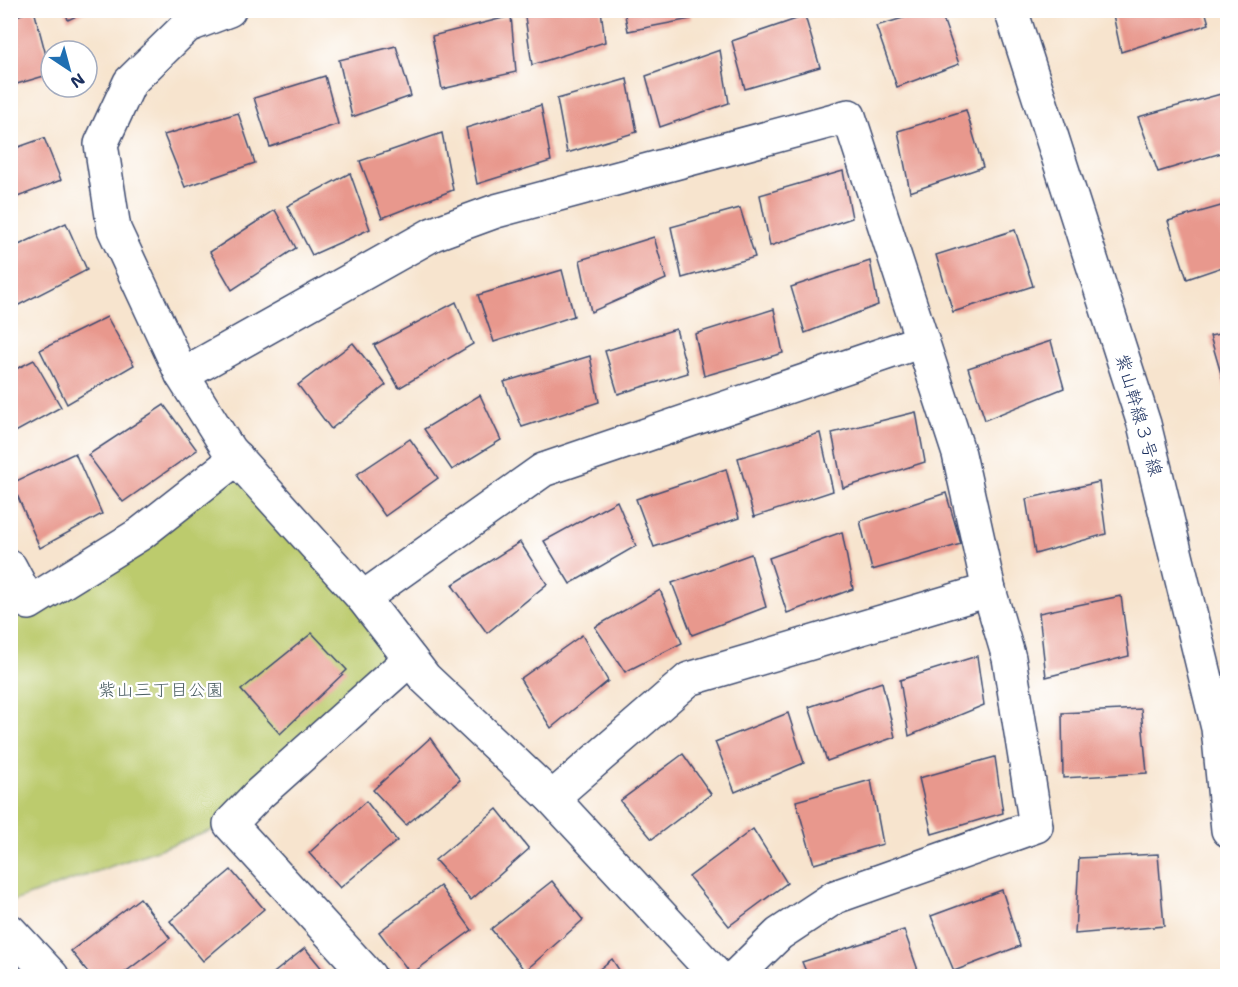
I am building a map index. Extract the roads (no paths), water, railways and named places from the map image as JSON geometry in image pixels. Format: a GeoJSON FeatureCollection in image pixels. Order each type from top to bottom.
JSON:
{"type":"FeatureCollection","features":[{"type":"Feature","properties":{"kind":"street"},"geometry":{"type":"LineString","coordinates":[[229,10],[187,26],[130,82],[101,144],[114,229],[182,375],[237,458],[363,598],[425,678],[552,798],[717,976]]}},
{"type":"Feature","properties":{"kind":"street","name":"紫山幹線３号線"},"geometry":{"type":"LineString","coordinates":[[1011,10],[1144,424],[1218,728],[1227,830]]}},
{"type":"Feature","properties":{"kind":"street"},"geometry":{"type":"LineString","coordinates":[[182,375],[433,234],[496,211],[849,116],[959,454],[989,590],[1009,658],[1036,826],[835,897],[779,934],[736,976]]}},
{"type":"Feature","properties":{"kind":"street"},"geometry":{"type":"LineString","coordinates":[[363,598],[543,470],[922,341]]}},
{"type":"Feature","properties":{"kind":"street"},"geometry":{"type":"LineString","coordinates":[[10,567],[29,603],[140,534],[237,458]]}},
{"type":"Feature","properties":{"kind":"street"},"geometry":{"type":"LineString","coordinates":[[552,798],[689,680],[989,590]]}},
{"type":"Feature","properties":{"kind":"street"},"geometry":{"type":"LineString","coordinates":[[369,976],[230,824],[259,794],[410,659]]}},
{"type":"Feature","properties":{"kind":"street"},"geometry":{"type":"LineString","coordinates":[[10,931],[52,976]]}},
{"type":"Feature","properties":{"kind":"park label","name":"紫山三丁目公園"},"geometry":{"type":"Point","coordinates":[161,690]}}]}
